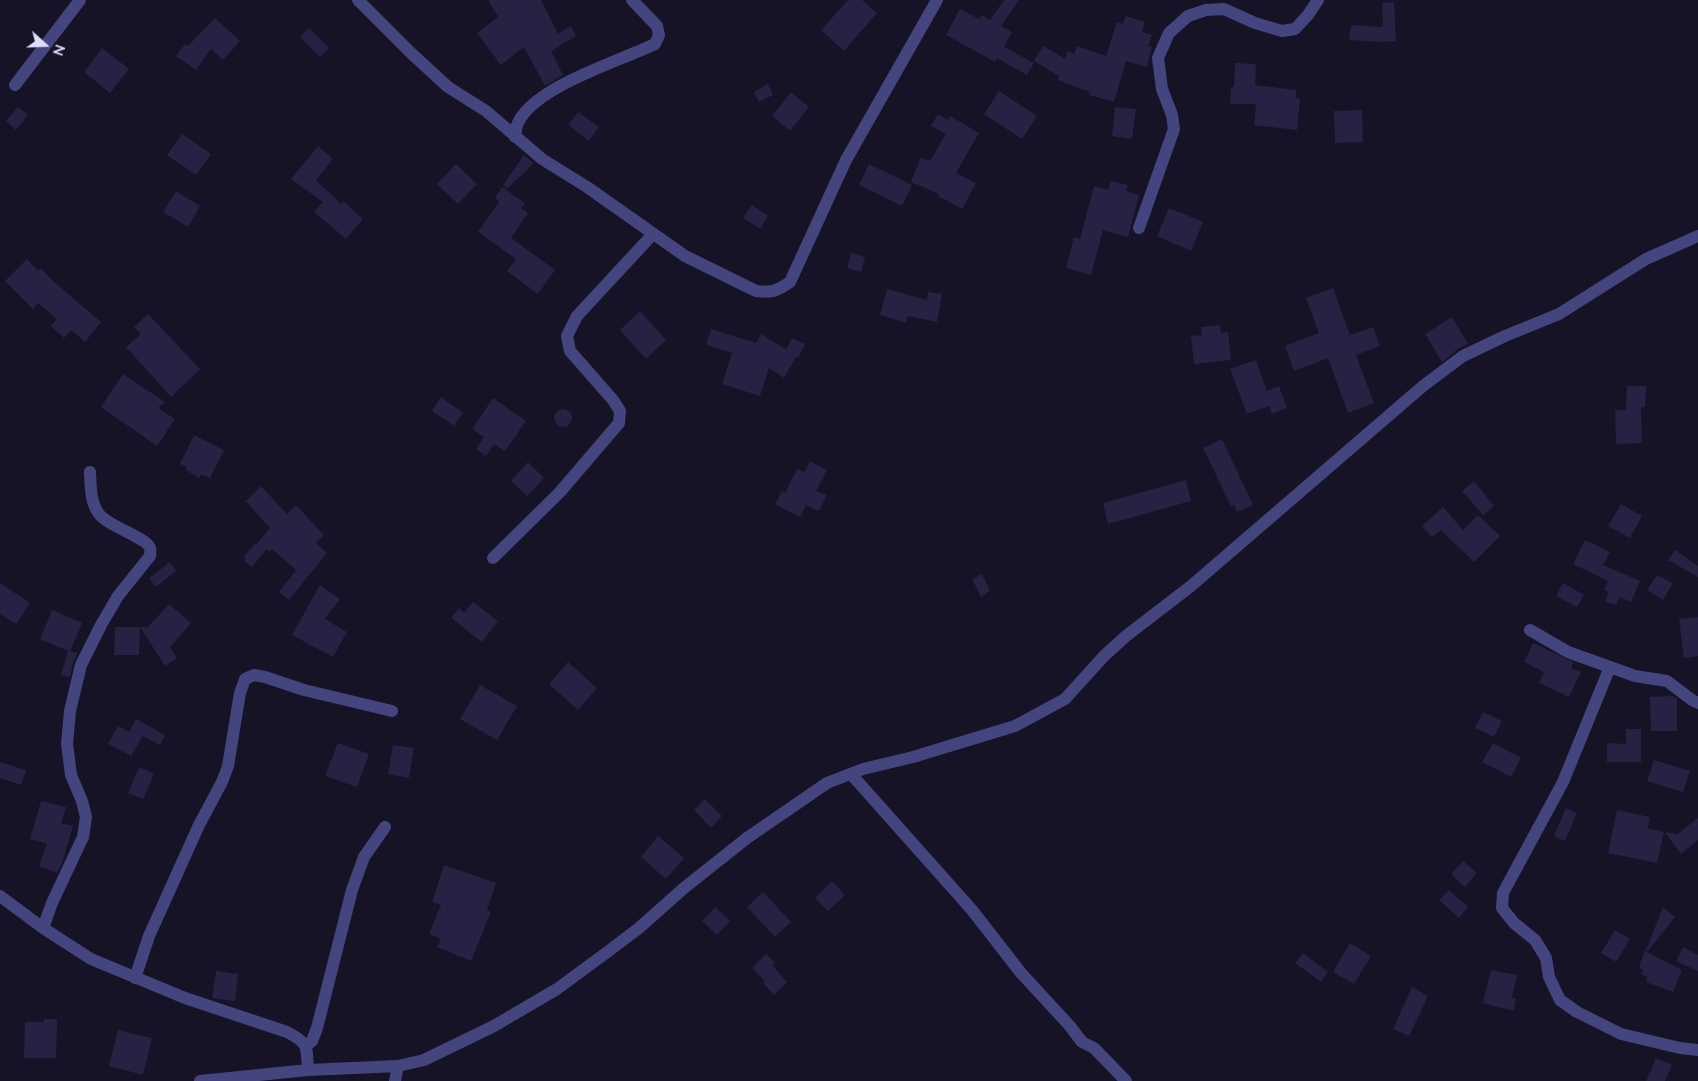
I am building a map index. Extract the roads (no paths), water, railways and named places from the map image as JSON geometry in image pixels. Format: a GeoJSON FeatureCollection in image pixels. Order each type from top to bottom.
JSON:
{"type":"FeatureCollection","features":[{"type":"Feature","properties":{"kind":"street"},"geometry":{"type":"LineString","coordinates":[[15,85],[80,0]]}},
{"type":"Feature","properties":{"kind":"street"},"geometry":{"type":"LineString","coordinates":[[358,0],[448,87],[486,111],[542,159],[587,186],[685,256],[756,291],[766,292],[777,291],[790,282],[846,160],[937,0]]}},
{"type":"Feature","properties":{"kind":"street"},"geometry":{"type":"LineString","coordinates":[[515,137],[518,124],[530,107],[548,94],[587,72],[655,44],[659,35],[657,26],[632,0]]}},
{"type":"Feature","properties":{"kind":"street"},"geometry":{"type":"LineString","coordinates":[[1140,228],[1174,129],[1172,115],[1162,89],[1158,58],[1169,33],[1188,16],[1206,10],[1224,9],[1255,24],[1282,31],[1295,29],[1318,0]]}},
{"type":"Feature","properties":{"kind":"street"},"geometry":{"type":"LineString","coordinates":[[493,558],[560,492],[619,423],[620,411],[613,400],[570,351],[567,336],[577,316],[653,234]]}},
{"type":"Feature","properties":{"kind":"street"},"geometry":{"type":"LineString","coordinates":[[200,1081],[308,1070],[398,1066],[424,1060],[494,1026],[557,988],[639,928],[684,888],[747,838],[827,784],[851,774],[963,743],[1015,726],[1065,699],[1104,656],[1126,636],[1191,586],[1423,386],[1463,356],[1559,314],[1646,259],[1698,236]]}},
{"type":"Feature","properties":{"kind":"street"},"geometry":{"type":"LineString","coordinates":[[43,928],[52,903],[83,837],[86,817],[71,774],[67,744],[70,711],[82,664],[118,596],[150,556],[150,548],[147,543],[116,527],[99,514],[92,498],[90,472]]}},
{"type":"Feature","properties":{"kind":"street"},"geometry":{"type":"LineString","coordinates":[[1530,630],[1568,652],[1635,676],[1667,681],[1698,703]]}},
{"type":"Feature","properties":{"kind":"street"},"geometry":{"type":"LineString","coordinates":[[1610,667],[1563,782],[1503,893],[1502,908],[1514,923],[1534,940],[1546,958],[1548,977],[1560,1000],[1577,1012],[1621,1034],[1680,1048],[1698,1050]]}},
{"type":"Feature","properties":{"kind":"street"},"geometry":{"type":"LineString","coordinates":[[135,978],[149,936],[228,766],[240,693],[245,679],[254,675],[266,677],[304,690],[392,712]]}},
{"type":"Feature","properties":{"kind":"street"},"geometry":{"type":"LineString","coordinates":[[851,774],[972,910],[1022,973],[1082,1042],[1094,1048],[1126,1081]]}},
{"type":"Feature","properties":{"kind":"street"},"geometry":{"type":"LineString","coordinates":[[306,1046],[312,1041],[317,1028],[352,890],[364,857],[386,827]]}},
{"type":"Feature","properties":{"kind":"street"},"geometry":{"type":"LineString","coordinates":[[0,896],[43,928],[91,959],[213,1009],[287,1032],[301,1039],[306,1046],[308,1070]]}},
{"type":"Feature","properties":{"kind":"street"},"geometry":{"type":"LineString","coordinates":[[395,1081],[398,1066]]}}]}
